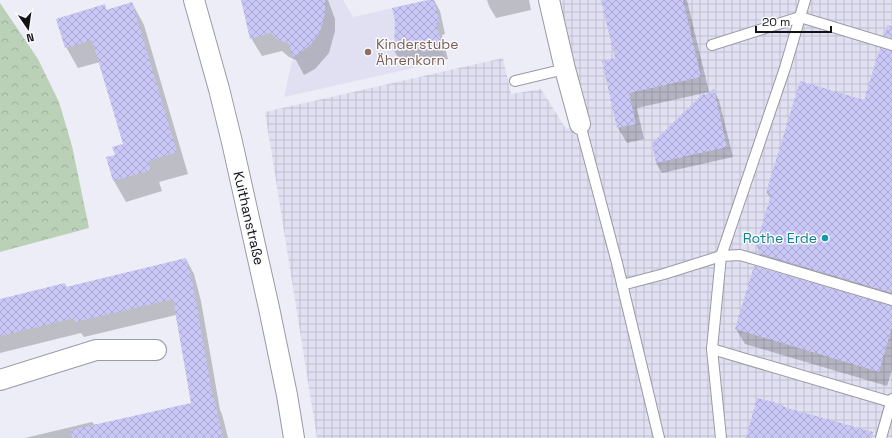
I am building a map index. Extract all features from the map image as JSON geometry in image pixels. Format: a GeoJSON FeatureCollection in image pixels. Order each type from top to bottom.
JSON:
{"type":"FeatureCollection","features":[{"type":"Feature","properties":{"kind":"street","name":"Kuithanstraße"},"geometry":{"type":"LineString","coordinates":[[194,0],[232,142],[269,308],[287,395],[294,438]]}},
{"type":"Feature","properties":{"kind":"street"},"geometry":{"type":"LineString","coordinates":[[549,0],[565,69],[580,124]]}},
{"type":"Feature","properties":{"kind":"street"},"geometry":{"type":"LineString","coordinates":[[0,380],[96,350],[156,350]]}},
{"type":"Feature","properties":{"kind":"lane"},"geometry":{"type":"LineString","coordinates":[[721,438],[712,349],[721,256],[785,68],[805,0]]}},
{"type":"Feature","properties":{"kind":"lane"},"geometry":{"type":"LineString","coordinates":[[712,45],[800,17],[892,45]]}},
{"type":"Feature","properties":{"kind":"lane"},"geometry":{"type":"LineString","coordinates":[[515,81],[565,69]]}},
{"type":"Feature","properties":{"kind":"lane"},"geometry":{"type":"LineString","coordinates":[[580,124],[622,285],[659,438]]}},
{"type":"Feature","properties":{"kind":"lane"},"geometry":{"type":"LineString","coordinates":[[622,285],[664,274],[721,256],[740,255],[892,300]]}},
{"type":"Feature","properties":{"kind":"lane"},"geometry":{"type":"LineString","coordinates":[[712,349],[892,400],[881,438]]}},
{"type":"Feature","properties":{"kind":"shaded area","name":"Kinderstube Ährenkorn"},"geometry":{"type":"Polygon","coordinates":[[[302,0],[343,0],[353,17],[428,0],[434,0],[440,23],[437,24],[445,61],[284,97],[293,57],[288,41],[302,0]]]}},
{"type":"Feature","properties":{"kind":"shaded area"},"geometry":{"type":"Polygon","coordinates":[[[552,0],[892,0],[892,438],[317,438],[265,112],[503,58],[511,94],[541,89],[566,129],[580,124],[552,0]]]}},
{"type":"Feature","properties":{"kind":"green space"},"geometry":{"type":"Polygon","coordinates":[[[0,3],[38,59],[59,102],[72,146],[89,228],[0,252],[0,3]]]}},
{"type":"Feature","properties":{"kind":"building"},"geometry":{"type":"Polygon","coordinates":[[[241,0],[325,0],[325,12],[319,34],[312,43],[293,57],[289,44],[277,39],[271,33],[250,39],[241,0]]]}},
{"type":"Feature","properties":{"kind":"building"},"geometry":{"type":"Polygon","coordinates":[[[434,0],[440,23],[436,23],[443,48],[423,52],[422,46],[394,52],[395,21],[392,8],[434,0]]]}},
{"type":"Feature","properties":{"kind":"building"},"geometry":{"type":"Polygon","coordinates":[[[601,0],[683,0],[701,77],[629,93],[636,124],[617,128],[602,61],[615,58],[601,0]]]}},
{"type":"Feature","properties":{"kind":"building"},"geometry":{"type":"Polygon","coordinates":[[[132,2],[177,152],[148,161],[151,170],[113,181],[106,157],[115,155],[112,147],[123,144],[92,40],[65,48],[56,19],[105,4],[106,10],[132,2]]]}},
{"type":"Feature","properties":{"kind":"building"},"geometry":{"type":"Polygon","coordinates":[[[887,25],[892,26],[892,38],[884,36],[887,25]]]}},
{"type":"Feature","properties":{"kind":"building"},"geometry":{"type":"Polygon","coordinates":[[[880,48],[892,51],[892,293],[758,253],[759,247],[756,246],[771,194],[766,193],[800,81],[864,100],[880,48]]]}},
{"type":"Feature","properties":{"kind":"building"},"geometry":{"type":"Polygon","coordinates":[[[714,89],[727,147],[656,163],[652,143],[704,93],[705,95],[714,89]]]}},
{"type":"Feature","properties":{"kind":"building"},"geometry":{"type":"Polygon","coordinates":[[[186,258],[193,285],[213,398],[223,438],[72,438],[71,430],[191,403],[173,299],[75,322],[74,318],[0,336],[0,299],[65,283],[66,287],[186,258]]]}},
{"type":"Feature","properties":{"kind":"building"},"geometry":{"type":"Polygon","coordinates":[[[754,266],[892,306],[892,327],[879,372],[735,329],[754,266]]]}},
{"type":"Feature","properties":{"kind":"building"},"geometry":{"type":"Polygon","coordinates":[[[757,398],[873,432],[872,438],[746,438],[757,398]]]}},
{"type":"Feature","properties":{"kind":"place","name":"Kinderstube Ährenkorn"},"geometry":{"type":"Point","coordinates":[368,52]}},
{"type":"Feature","properties":{"kind":"place","name":"Rothe Erde"},"geometry":{"type":"Point","coordinates":[825,238]}}]}
